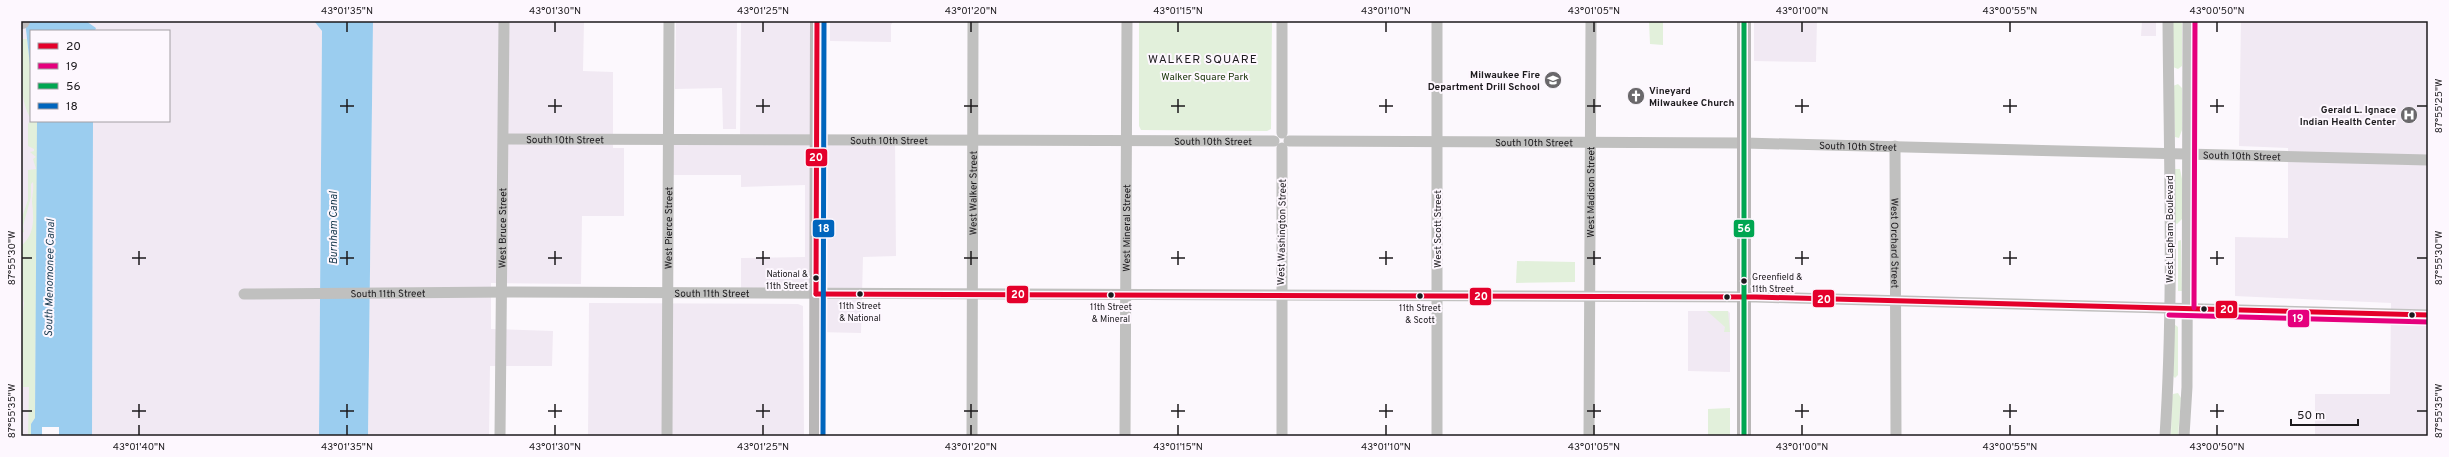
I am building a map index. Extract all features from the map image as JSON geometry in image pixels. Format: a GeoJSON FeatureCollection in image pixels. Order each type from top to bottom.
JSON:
{"type":"FeatureCollection","features":[{"type":"Feature","properties":{"kind":"main road"},"geometry":{"type":"LineString","coordinates":[[816,436],[817,21]]}},
{"type":"Feature","properties":{"kind":"main road"},"geometry":{"type":"LineString","coordinates":[[1744,21],[1744,436]]}},
{"type":"Feature","properties":{"kind":"street","name":"West Bruce Street"},"geometry":{"type":"LineString","coordinates":[[500,436],[504,21]]}},
{"type":"Feature","properties":{"kind":"street","name":"West Pierce Street"},"geometry":{"type":"LineString","coordinates":[[667,436],[669,21]]}},
{"type":"Feature","properties":{"kind":"street","name":"West Walker Street"},"geometry":{"type":"LineString","coordinates":[[972,21],[972,436]]}},
{"type":"Feature","properties":{"kind":"street","name":"West Mineral Street"},"geometry":{"type":"LineString","coordinates":[[1125,436],[1127,21]]}},
{"type":"Feature","properties":{"kind":"street","name":"West Washington Street"},"geometry":{"type":"LineString","coordinates":[[1282,21],[1282,436]]}},
{"type":"Feature","properties":{"kind":"street","name":"West Scott Street"},"geometry":{"type":"LineString","coordinates":[[1437,21],[1437,436]]}},
{"type":"Feature","properties":{"kind":"street","name":"West Madison Street"},"geometry":{"type":"LineString","coordinates":[[1589,436],[1591,21]]}},
{"type":"Feature","properties":{"kind":"street","name":"West Lapham Boulevard"},"geometry":{"type":"LineString","coordinates":[[2165,436],[2168,387],[2169,308],[2168,21]]}},
{"type":"Feature","properties":{"kind":"street","name":"West Lapham Boulevard"},"geometry":{"type":"LineString","coordinates":[[2184,436],[2187,387],[2188,21]]}},
{"type":"Feature","properties":{"kind":"street","name":"South 10th Street"},"geometry":{"type":"LineString","coordinates":[[504,139],[1744,143],[2428,160]]}},
{"type":"Feature","properties":{"kind":"street","name":"West Orchard Street"},"geometry":{"type":"LineString","coordinates":[[1895,146],[1896,436]]}},
{"type":"Feature","properties":{"kind":"street","name":"South 11th Street"},"geometry":{"type":"LineString","coordinates":[[244,294],[501,292],[1744,297],[2428,315]]}},
{"type":"Feature","properties":{"kind":"shaded area"},"geometry":{"type":"Polygon","coordinates":[[[21,21],[25,21],[30,65],[30,122],[37,122],[65,436],[21,436],[21,21]]]}},
{"type":"Feature","properties":{"kind":"shaded area"},"geometry":{"type":"Polygon","coordinates":[[[85,21],[314,21],[322,31],[319,436],[92,436],[93,122],[170,122],[170,30],[95,30],[96,28],[85,21]]]}},
{"type":"Feature","properties":{"kind":"shaded area"},"geometry":{"type":"Polygon","coordinates":[[[373,21],[584,21],[583,71],[613,72],[613,148],[624,148],[624,216],[582,216],[581,284],[491,283],[491,329],[553,331],[552,366],[490,366],[489,436],[368,436],[373,21]]]}},
{"type":"Feature","properties":{"kind":"shaded area"},"geometry":{"type":"Polygon","coordinates":[[[676,21],[737,21],[736,129],[723,129],[722,88],[675,89],[676,21]]]}},
{"type":"Feature","properties":{"kind":"shaded area"},"geometry":{"type":"Polygon","coordinates":[[[741,21],[817,21],[817,139],[895,140],[896,256],[863,257],[861,333],[816,332],[816,295],[741,293],[741,258],[805,257],[805,185],[741,187],[741,175],[668,175],[668,139],[740,139],[741,21]]]}},
{"type":"Feature","properties":{"kind":"shaded area"},"geometry":{"type":"Polygon","coordinates":[[[830,21],[893,21],[891,25],[891,42],[830,41],[830,21]]]}},
{"type":"Feature","properties":{"kind":"shaded area"},"geometry":{"type":"Polygon","coordinates":[[[1754,21],[1817,21],[1816,62],[1754,61],[1754,21]]]}},
{"type":"Feature","properties":{"kind":"shaded area"},"geometry":{"type":"Polygon","coordinates":[[[2142,21],[2156,21],[2156,36],[2141,36],[2142,21]]]}},
{"type":"Feature","properties":{"kind":"shaded area"},"geometry":{"type":"Polygon","coordinates":[[[2241,21],[2428,21],[2428,436],[2315,436],[2315,394],[2390,394],[2391,303],[2235,296],[2235,237],[2288,238],[2288,148],[2239,146],[2241,21]]]}},
{"type":"Feature","properties":{"kind":"shaded area"},"geometry":{"type":"Polygon","coordinates":[[[589,303],[798,304],[803,306],[804,436],[588,436],[589,303]]]}},
{"type":"Feature","properties":{"kind":"shaded area"},"geometry":{"type":"Polygon","coordinates":[[[1688,311],[1728,311],[1730,313],[1730,372],[1688,371],[1688,311]]]}},
{"type":"Feature","properties":{"kind":"green space","name":"Walker Square Park"},"geometry":{"type":"Polygon","coordinates":[[[1139,21],[1272,21],[1271,129],[1267,131],[1141,130],[1139,126],[1139,21]]]}},
{"type":"Feature","properties":{"kind":"green space"},"geometry":{"type":"Polygon","coordinates":[[[1649,21],[1663,21],[1663,45],[1650,44],[1649,21]]]}},
{"type":"Feature","properties":{"kind":"green space"},"geometry":{"type":"Polygon","coordinates":[[[2173,21],[2181,21],[2182,24],[2182,66],[2178,69],[2173,67],[2173,21]]]}},
{"type":"Feature","properties":{"kind":"green space"},"geometry":{"type":"Polygon","coordinates":[[[21,39],[27,39],[30,65],[30,117],[22,91],[21,39]]]}},
{"type":"Feature","properties":{"kind":"green space"},"geometry":{"type":"Polygon","coordinates":[[[2178,84],[2182,88],[2182,130],[2179,138],[2175,137],[2173,86],[2178,84]]]}},
{"type":"Feature","properties":{"kind":"green space"},"geometry":{"type":"Polygon","coordinates":[[[30,121],[30,122],[37,122],[38,127],[35,418],[31,424],[31,436],[28,436],[29,387],[23,387],[21,329],[24,303],[21,291],[21,246],[29,237],[32,226],[33,182],[31,184],[31,197],[23,226],[24,232],[21,233],[21,220],[28,200],[28,170],[36,169],[33,159],[36,157],[30,152],[34,151],[34,149],[28,146],[28,124],[30,121]]]}},
{"type":"Feature","properties":{"kind":"green space"},"geometry":{"type":"Polygon","coordinates":[[[2175,169],[2180,169],[2182,179],[2182,219],[2177,224],[2174,222],[2175,169]]]}},
{"type":"Feature","properties":{"kind":"green space"},"geometry":{"type":"Polygon","coordinates":[[[2181,240],[2182,291],[2178,291],[2178,241],[2181,240]]]}},
{"type":"Feature","properties":{"kind":"green space"},"geometry":{"type":"Polygon","coordinates":[[[1517,261],[1575,262],[1575,282],[1516,283],[1517,261]]]}},
{"type":"Feature","properties":{"kind":"green space"},"geometry":{"type":"Polygon","coordinates":[[[1707,311],[1728,311],[1730,332],[1724,332],[1725,327],[1707,311]]]}},
{"type":"Feature","properties":{"kind":"green space"},"geometry":{"type":"Polygon","coordinates":[[[2174,324],[2178,327],[2178,375],[2175,378],[2173,376],[2174,324]]]}},
{"type":"Feature","properties":{"kind":"green space"},"geometry":{"type":"Polygon","coordinates":[[[2178,393],[2181,398],[2178,436],[2171,436],[2172,398],[2173,394],[2178,393]]]}},
{"type":"Feature","properties":{"kind":"green space"},"geometry":{"type":"Polygon","coordinates":[[[1730,408],[1730,436],[1708,436],[1708,409],[1730,408]]]}},
{"type":"Feature","properties":{"kind":"water"},"geometry":{"type":"Polygon","coordinates":[[[25,21],[86,21],[96,28],[95,30],[30,30],[30,65],[25,21]]]}},
{"type":"Feature","properties":{"kind":"water","name":"Burnham Canal"},"geometry":{"type":"Polygon","coordinates":[[[314,21],[373,21],[368,436],[319,436],[322,31],[314,21]]]}},
{"type":"Feature","properties":{"kind":"water","name":"South Menomonee Canal"},"geometry":{"type":"Polygon","coordinates":[[[37,122],[93,122],[92,436],[31,436],[31,424],[35,418],[37,122]]]}},
{"type":"Feature","properties":{"kind":"pier"},"geometry":{"type":"Polygon","coordinates":[[[42,427],[59,427],[59,436],[42,436],[42,427]]]}},
{"type":"Feature","properties":{"kind":"transit line","name":"20"},"geometry":{"type":"LineString","coordinates":[[816,294],[817,21]]}},
{"type":"Feature","properties":{"kind":"transit line","name":"18"},"geometry":{"type":"LineString","coordinates":[[823,436],[824,21]]}},
{"type":"Feature","properties":{"kind":"transit line","name":"56"},"geometry":{"type":"LineString","coordinates":[[1744,21],[1744,436]]}},
{"type":"Feature","properties":{"kind":"transit line","name":"19"},"geometry":{"type":"LineString","coordinates":[[2194,308],[2195,21]]}},
{"type":"Feature","properties":{"kind":"transit line","name":"20"},"geometry":{"type":"LineString","coordinates":[[816,294],[1756,297],[2428,315]]}},
{"type":"Feature","properties":{"kind":"transit line","name":"19"},"geometry":{"type":"LineString","coordinates":[[2169,315],[2428,322]]}},
{"type":"Feature","properties":{"kind":"place","name":"Milwaukee Fire Department Drill School"},"geometry":{"type":"Point","coordinates":[1553,80]}},
{"type":"Feature","properties":{"kind":"place","name":"Vineyard Milwaukee Church"},"geometry":{"type":"Point","coordinates":[1636,96]}},
{"type":"Feature","properties":{"kind":"place","name":"Gerald L. Ignace Indian Health Center"},"geometry":{"type":"Point","coordinates":[2409,115]}},
{"type":"Feature","properties":{"kind":"place","name":"National & 11th Street"},"geometry":{"type":"Point","coordinates":[816,278]}},
{"type":"Feature","properties":{"kind":"place","name":"Greenfield & 11th Street"},"geometry":{"type":"Point","coordinates":[1744,281]}},
{"type":"Feature","properties":{"kind":"place","name":"11th Street & National"},"geometry":{"type":"Point","coordinates":[860,294]}},
{"type":"Feature","properties":{"kind":"place","name":"11th Street & Mineral"},"geometry":{"type":"Point","coordinates":[1111,295]}},
{"type":"Feature","properties":{"kind":"place","name":"11th Street & Scott"},"geometry":{"type":"Point","coordinates":[1420,296]}},
{"type":"Feature","properties":{"kind":"district","name":"WALKER SQUARE"},"geometry":{"type":"Point","coordinates":[1203,59]}}]}
